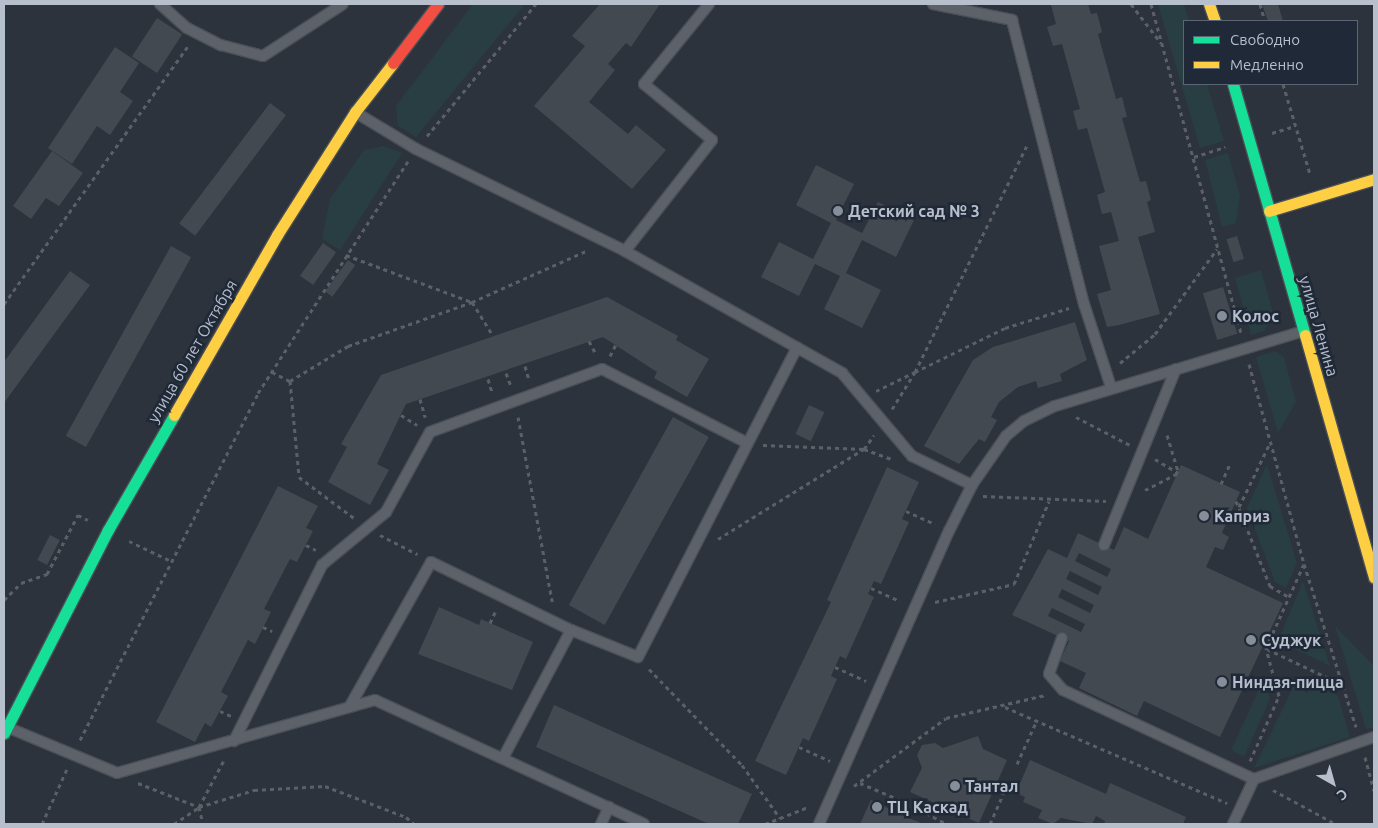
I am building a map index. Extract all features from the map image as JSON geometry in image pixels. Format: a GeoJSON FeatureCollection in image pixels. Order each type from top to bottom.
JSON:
{"type":"FeatureCollection","features":[{"type":"Feature","properties":{"kind":"main road"},"geometry":{"type":"LineString","coordinates":[[1209,4],[1215,20]]}},
{"type":"Feature","properties":{"kind":"main road","name":"улица 60 лет Октября"},"geometry":{"type":"LineString","coordinates":[[5,729],[148,460],[277,236],[355,112],[431,8]]}},
{"type":"Feature","properties":{"kind":"main road","name":"улица Ленина"},"geometry":{"type":"LineString","coordinates":[[1233,85],[1374,577]]}},
{"type":"Feature","properties":{"kind":"main road"},"geometry":{"type":"LineString","coordinates":[[1269,211],[1374,179]]}},
{"type":"Feature","properties":{"kind":"lane"},"geometry":{"type":"LineString","coordinates":[[160,4],[197,33],[242,54],[263,56],[343,4]]}},
{"type":"Feature","properties":{"kind":"lane"},"geometry":{"type":"LineString","coordinates":[[625,251],[712,140],[644,84],[709,4]]}},
{"type":"Feature","properties":{"kind":"lane"},"geometry":{"type":"LineString","coordinates":[[933,4],[1012,20],[1084,304],[1112,387]]}},
{"type":"Feature","properties":{"kind":"lane"},"geometry":{"type":"LineString","coordinates":[[355,112],[416,149],[625,251],[842,373],[912,456],[972,485]]}},
{"type":"Feature","properties":{"kind":"lane"},"geometry":{"type":"LineString","coordinates":[[819,824],[827,800],[949,531],[972,485],[1006,436],[1024,421],[1055,406],[1112,387],[1304,331]]}},
{"type":"Feature","properties":{"kind":"lane"},"geometry":{"type":"LineString","coordinates":[[350,706],[431,562],[571,630],[638,657],[797,347]]}},
{"type":"Feature","properties":{"kind":"lane"},"geometry":{"type":"LineString","coordinates":[[234,741],[322,565],[386,512],[430,432],[516,403],[602,369],[747,443]]}},
{"type":"Feature","properties":{"kind":"lane"},"geometry":{"type":"LineString","coordinates":[[1104,545],[1176,369]]}},
{"type":"Feature","properties":{"kind":"lane"},"geometry":{"type":"LineString","coordinates":[[503,758],[571,630]]}},
{"type":"Feature","properties":{"kind":"lane"},"geometry":{"type":"LineString","coordinates":[[1062,638],[1050,674],[1063,690],[1254,779]]}},
{"type":"Feature","properties":{"kind":"lane"},"geometry":{"type":"LineString","coordinates":[[5,729],[117,773],[375,700],[644,824]]}},
{"type":"Feature","properties":{"kind":"lane"},"geometry":{"type":"LineString","coordinates":[[1233,824],[1254,779],[1374,737]]}},
{"type":"Feature","properties":{"kind":"lane"},"geometry":{"type":"LineString","coordinates":[[601,824],[609,807]]}},
{"type":"Feature","properties":{"kind":"path"},"geometry":{"type":"LineString","coordinates":[[42,824],[73,755],[169,560],[272,372],[346,254],[416,149],[536,4]]}},
{"type":"Feature","properties":{"kind":"path"},"geometry":{"type":"LineString","coordinates":[[1130,4],[1163,45]]}},
{"type":"Feature","properties":{"kind":"path"},"geometry":{"type":"LineString","coordinates":[[1151,4],[1270,445],[1304,564],[1343,685],[1374,791]]}},
{"type":"Feature","properties":{"kind":"path"},"geometry":{"type":"LineString","coordinates":[[1260,4],[1265,20]]}},
{"type":"Feature","properties":{"kind":"path"},"geometry":{"type":"LineString","coordinates":[[4,304],[197,33]]}},
{"type":"Feature","properties":{"kind":"path"},"geometry":{"type":"LineString","coordinates":[[1283,85],[1316,197]]}},
{"type":"Feature","properties":{"kind":"path"},"geometry":{"type":"LineString","coordinates":[[864,398],[914,372],[1039,122]]}},
{"type":"Feature","properties":{"kind":"path"},"geometry":{"type":"LineString","coordinates":[[290,381],[348,346],[472,302],[606,242]]}},
{"type":"Feature","properties":{"kind":"path"},"geometry":{"type":"LineString","coordinates":[[1107,373],[1155,334],[1217,249]]}},
{"type":"Feature","properties":{"kind":"path"},"geometry":{"type":"LineString","coordinates":[[346,254],[472,302],[492,334]]}},
{"type":"Feature","properties":{"kind":"path"},"geometry":{"type":"LineString","coordinates":[[272,372],[290,381]]}},
{"type":"Feature","properties":{"kind":"path"},"geometry":{"type":"LineString","coordinates":[[506,373],[516,403],[557,622]]}},
{"type":"Feature","properties":{"kind":"path"},"geometry":{"type":"LineString","coordinates":[[290,381],[299,477],[367,528],[431,562]]}},
{"type":"Feature","properties":{"kind":"path"},"geometry":{"type":"LineString","coordinates":[[1055,406],[1178,473]]}},
{"type":"Feature","properties":{"kind":"path"},"geometry":{"type":"LineString","coordinates":[[1160,409],[1178,473]]}},
{"type":"Feature","properties":{"kind":"path"},"geometry":{"type":"LineString","coordinates":[[747,443],[864,449],[898,461]]}},
{"type":"Feature","properties":{"kind":"path"},"geometry":{"type":"LineString","coordinates":[[1239,508],[1270,445]]}},
{"type":"Feature","properties":{"kind":"path"},"geometry":{"type":"LineString","coordinates":[[1221,484],[1230,464]]}},
{"type":"Feature","properties":{"kind":"path"},"geometry":{"type":"LineString","coordinates":[[967,495],[1050,501],[1121,501],[1178,473]]}},
{"type":"Feature","properties":{"kind":"path"},"geometry":{"type":"LineString","coordinates":[[871,588],[914,607],[1014,584],[1050,501]]}},
{"type":"Feature","properties":{"kind":"path"},"geometry":{"type":"LineString","coordinates":[[1236,501],[1270,586],[1289,597]]}},
{"type":"Feature","properties":{"kind":"path"},"geometry":{"type":"LineString","coordinates":[[906,511],[949,531]]}},
{"type":"Feature","properties":{"kind":"path"},"geometry":{"type":"LineString","coordinates":[[1244,774],[1279,696],[1266,648],[1304,564]]}},
{"type":"Feature","properties":{"kind":"path"},"geometry":{"type":"LineString","coordinates":[[1266,648],[1343,685]]}},
{"type":"Feature","properties":{"kind":"path"},"geometry":{"type":"LineString","coordinates":[[638,657],[742,765],[780,818]]}},
{"type":"Feature","properties":{"kind":"path"},"geometry":{"type":"LineString","coordinates":[[835,667],[878,686]]}},
{"type":"Feature","properties":{"kind":"path"},"geometry":{"type":"LineString","coordinates":[[765,824],[827,800],[859,783],[946,718],[1005,707],[1063,690]]}},
{"type":"Feature","properties":{"kind":"path"},"geometry":{"type":"LineString","coordinates":[[1005,707],[1240,808]]}},
{"type":"Feature","properties":{"kind":"path"},"geometry":{"type":"LineString","coordinates":[[1017,764],[1037,720]]}},
{"type":"Feature","properties":{"kind":"path"},"geometry":{"type":"LineString","coordinates":[[204,824],[199,807],[234,741]]}},
{"type":"Feature","properties":{"kind":"path"},"geometry":{"type":"LineString","coordinates":[[799,747],[843,767]]}},
{"type":"Feature","properties":{"kind":"path"},"geometry":{"type":"LineString","coordinates":[[117,773],[199,807]]}},
{"type":"Feature","properties":{"kind":"path"},"geometry":{"type":"LineString","coordinates":[[1254,779],[1336,824]]}},
{"type":"Feature","properties":{"kind":"path"},"geometry":{"type":"LineString","coordinates":[[859,783],[905,802]]}},
{"type":"Feature","properties":{"kind":"path"},"geometry":{"type":"LineString","coordinates":[[990,824],[1008,783]]}},
{"type":"Feature","properties":{"kind":"path"},"geometry":{"type":"LineString","coordinates":[[174,824],[199,807],[254,790],[325,786],[406,816],[414,824]]}},
{"type":"Feature","properties":{"kind":"path"},"geometry":{"type":"LineString","coordinates":[[926,813],[947,824]]}},
{"type":"Feature","properties":{"kind":"green space"},"geometry":{"type":"Polygon","coordinates":[[[473,4],[525,4],[416,137],[398,126],[396,106],[473,4]]]}},
{"type":"Feature","properties":{"kind":"green space"},"geometry":{"type":"Polygon","coordinates":[[[1158,4],[1184,4],[1189,20],[1183,20],[1183,85],[1207,85],[1224,141],[1200,148],[1158,4]]]}},
{"type":"Feature","properties":{"kind":"green space"},"geometry":{"type":"Polygon","coordinates":[[[384,146],[402,153],[340,250],[322,239],[330,199],[364,150],[384,146]]]}},
{"type":"Feature","properties":{"kind":"green space"},"geometry":{"type":"Polygon","coordinates":[[[1228,153],[1240,196],[1236,223],[1222,227],[1205,160],[1228,153]]]}},
{"type":"Feature","properties":{"kind":"green space"},"geometry":{"type":"Polygon","coordinates":[[[1261,270],[1274,316],[1264,331],[1251,335],[1235,278],[1261,270]]]}},
{"type":"Feature","properties":{"kind":"green space"},"geometry":{"type":"Polygon","coordinates":[[[1275,351],[1284,357],[1296,402],[1278,433],[1256,357],[1275,351]]]}},
{"type":"Feature","properties":{"kind":"green space"},"geometry":{"type":"Polygon","coordinates":[[[1267,464],[1297,563],[1286,588],[1275,582],[1247,508],[1267,464]]]}},
{"type":"Feature","properties":{"kind":"green space"},"geometry":{"type":"Polygon","coordinates":[[[1303,581],[1330,666],[1278,641],[1303,581]]]}},
{"type":"Feature","properties":{"kind":"green space"},"geometry":{"type":"Polygon","coordinates":[[[1335,626],[1373,665],[1374,727],[1366,729],[1335,626]]]}},
{"type":"Feature","properties":{"kind":"green space"},"geometry":{"type":"Polygon","coordinates":[[[1298,677],[1338,696],[1350,737],[1254,768],[1298,677]]]}},
{"type":"Feature","properties":{"kind":"green space"},"geometry":{"type":"Polygon","coordinates":[[[1263,681],[1270,699],[1244,757],[1231,750],[1263,681]]]}},
{"type":"Feature","properties":{"kind":"building"},"geometry":{"type":"Polygon","coordinates":[[[600,4],[660,4],[631,47],[626,43],[608,64],[615,70],[589,102],[628,134],[636,125],[666,150],[632,189],[534,106],[585,46],[572,36],[600,4]]]}},
{"type":"Feature","properties":{"kind":"building"},"geometry":{"type":"Polygon","coordinates":[[[1088,4],[1091,14],[1097,13],[1102,32],[1098,34],[1116,99],[1122,97],[1127,117],[1122,118],[1140,182],[1146,181],[1151,200],[1147,202],[1155,232],[1138,237],[1160,314],[1119,325],[1107,327],[1097,294],[1111,290],[1099,246],[1119,241],[1111,212],[1102,214],[1097,195],[1105,192],[1087,128],[1078,130],[1073,111],[1080,109],[1062,44],[1053,46],[1047,27],[1056,24],[1051,5],[1088,4]]]}},
{"type":"Feature","properties":{"kind":"building"},"geometry":{"type":"Polygon","coordinates":[[[1262,4],[1278,4],[1283,20],[1268,20],[1262,4]]]}},
{"type":"Feature","properties":{"kind":"building"},"geometry":{"type":"Polygon","coordinates":[[[157,18],[182,34],[157,73],[132,57],[157,18]]]}},
{"type":"Feature","properties":{"kind":"building"},"geometry":{"type":"Polygon","coordinates":[[[115,47],[139,63],[120,92],[133,101],[110,135],[97,126],[72,164],[48,148],[115,47]]]}},
{"type":"Feature","properties":{"kind":"building"},"geometry":{"type":"Polygon","coordinates":[[[270,103],[286,115],[195,236],[179,224],[270,103]]]}},
{"type":"Feature","properties":{"kind":"building"},"geometry":{"type":"Polygon","coordinates":[[[52,151],[83,173],[59,206],[46,198],[31,219],[13,206],[52,151]]]}},
{"type":"Feature","properties":{"kind":"building"},"geometry":{"type":"Polygon","coordinates":[[[816,165],[854,184],[836,220],[862,233],[878,202],[914,220],[896,257],[862,240],[846,273],[881,290],[862,328],[824,309],[840,276],[815,264],[799,296],[761,277],[779,242],[813,259],[831,223],[796,205],[816,165]]]}},
{"type":"Feature","properties":{"kind":"building"},"geometry":{"type":"Polygon","coordinates":[[[1237,236],[1244,259],[1233,262],[1226,239],[1237,236]]]}},
{"type":"Feature","properties":{"kind":"building"},"geometry":{"type":"Polygon","coordinates":[[[323,243],[336,252],[313,285],[300,276],[323,243]]]}},
{"type":"Feature","properties":{"kind":"building"},"geometry":{"type":"Polygon","coordinates":[[[171,246],[191,257],[86,447],[66,436],[171,246]]]}},
{"type":"Feature","properties":{"kind":"building"},"geometry":{"type":"Polygon","coordinates":[[[348,260],[355,265],[332,297],[325,292],[348,260]]]}},
{"type":"Feature","properties":{"kind":"building"},"geometry":{"type":"Polygon","coordinates":[[[70,271],[90,285],[4,403],[4,362],[70,271]]]}},
{"type":"Feature","properties":{"kind":"building"},"geometry":{"type":"Polygon","coordinates":[[[1223,287],[1237,334],[1217,340],[1203,293],[1223,287]]]}},
{"type":"Feature","properties":{"kind":"building"},"geometry":{"type":"Polygon","coordinates":[[[607,297],[678,336],[676,340],[709,359],[687,397],[654,378],[657,372],[603,337],[406,404],[377,464],[389,470],[370,505],[328,482],[347,447],[341,444],[381,375],[607,297]]]}},
{"type":"Feature","properties":{"kind":"building"},"geometry":{"type":"Polygon","coordinates":[[[1075,322],[1087,360],[1060,374],[1062,381],[1038,388],[1036,381],[1018,387],[999,402],[991,417],[997,420],[985,442],[979,439],[959,464],[924,446],[973,360],[993,347],[1075,322]]]}},
{"type":"Feature","properties":{"kind":"building"},"geometry":{"type":"Polygon","coordinates":[[[809,405],[824,412],[811,441],[795,434],[809,405]]]}},
{"type":"Feature","properties":{"kind":"building"},"geometry":{"type":"Polygon","coordinates":[[[673,417],[709,437],[605,625],[569,605],[673,417]]]}},
{"type":"Feature","properties":{"kind":"building"},"geometry":{"type":"Polygon","coordinates":[[[1181,465],[1240,492],[1222,533],[1229,537],[1223,550],[1215,547],[1206,567],[1283,603],[1220,737],[1144,701],[1137,716],[1079,688],[1086,673],[1060,661],[1069,641],[1012,615],[1048,549],[1067,558],[1078,533],[1114,550],[1124,527],[1148,539],[1181,465]],[[1079,553],[1075,561],[1107,577],[1111,569],[1079,553]],[[1070,571],[1066,579],[1098,595],[1102,587],[1070,571]],[[1062,589],[1058,597],[1090,613],[1094,605],[1062,589]],[[1052,608],[1048,616],[1081,632],[1085,624],[1052,608]]]}},
{"type":"Feature","properties":{"kind":"building"},"geometry":{"type":"Polygon","coordinates":[[[887,467],[919,482],[902,519],[909,522],[881,584],[874,581],[868,594],[874,597],[846,659],[840,656],[831,676],[837,679],[809,741],[803,738],[786,775],[755,761],[831,602],[827,600],[887,467]]]}},
{"type":"Feature","properties":{"kind":"building"},"geometry":{"type":"Polygon","coordinates":[[[278,486],[318,506],[306,528],[313,531],[297,562],[290,559],[264,609],[271,612],[255,644],[248,640],[221,692],[228,696],[211,727],[205,723],[195,742],[156,722],[278,486]]]}},
{"type":"Feature","properties":{"kind":"building"},"geometry":{"type":"Polygon","coordinates":[[[50,535],[60,540],[47,565],[37,560],[50,535]]]}},
{"type":"Feature","properties":{"kind":"building"},"geometry":{"type":"Polygon","coordinates":[[[439,607],[479,625],[481,619],[533,642],[512,690],[418,654],[439,607]]]}},
{"type":"Feature","properties":{"kind":"building"},"geometry":{"type":"Polygon","coordinates":[[[554,705],[752,794],[738,824],[709,824],[536,747],[554,705]]]}},
{"type":"Feature","properties":{"kind":"building","name":"Тантал"},"geometry":{"type":"Polygon","coordinates":[[[978,736],[983,749],[1007,760],[979,823],[910,792],[922,768],[917,755],[922,745],[935,743],[943,748],[978,736]]]}},
{"type":"Feature","properties":{"kind":"building"},"geometry":{"type":"Polygon","coordinates":[[[1030,760],[1106,794],[1110,783],[1186,817],[1183,824],[1104,824],[1105,821],[1096,816],[1092,824],[1061,818],[1053,824],[1038,818],[1042,810],[1023,802],[1025,797],[1016,793],[1030,760]]]}},
{"type":"Feature","properties":{"kind":"building","name":"ТЦ Каскад"},"geometry":{"type":"Polygon","coordinates":[[[871,800],[900,814],[923,824],[860,824],[871,800]]]}},
{"type":"Feature","properties":{"kind":"traffic: fast"},"geometry":{"type":"LineString","coordinates":[[1233,85],[1305,335]]}},
{"type":"Feature","properties":{"kind":"traffic: fast"},"geometry":{"type":"LineString","coordinates":[[4,733],[108,530],[174,415]]}},
{"type":"Feature","properties":{"kind":"traffic: slow"},"geometry":{"type":"LineString","coordinates":[[1209,4],[1215,20]]}},
{"type":"Feature","properties":{"kind":"traffic: slow"},"geometry":{"type":"LineString","coordinates":[[174,415],[277,235],[355,112],[393,63]]}},
{"type":"Feature","properties":{"kind":"traffic: slow"},"geometry":{"type":"LineString","coordinates":[[1269,211],[1374,179]]}},
{"type":"Feature","properties":{"kind":"traffic: slow"},"geometry":{"type":"LineString","coordinates":[[1305,335],[1374,577]]}},
{"type":"Feature","properties":{"kind":"traffic: jam"},"geometry":{"type":"LineString","coordinates":[[393,63],[438,4]]}},
{"type":"Feature","properties":{"kind":"place","name":"Детский сад № 3"},"geometry":{"type":"Point","coordinates":[838,211]}},
{"type":"Feature","properties":{"kind":"place","name":"Колос"},"geometry":{"type":"Point","coordinates":[1222,316]}},
{"type":"Feature","properties":{"kind":"place","name":"Каприз"},"geometry":{"type":"Point","coordinates":[1204,516]}},
{"type":"Feature","properties":{"kind":"place","name":"Суджук"},"geometry":{"type":"Point","coordinates":[1251,640]}},
{"type":"Feature","properties":{"kind":"place","name":"Ниндзя-пицца"},"geometry":{"type":"Point","coordinates":[1222,682]}},
{"type":"Feature","properties":{"kind":"place","name":"Тантал"},"geometry":{"type":"Point","coordinates":[955,786]}},
{"type":"Feature","properties":{"kind":"place","name":"ТЦ Каскад"},"geometry":{"type":"Point","coordinates":[877,807]}}]}
